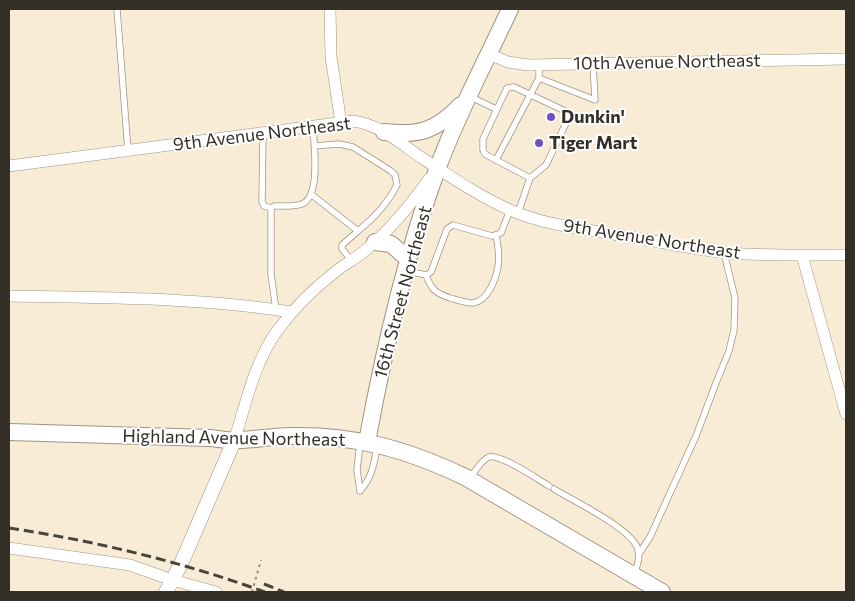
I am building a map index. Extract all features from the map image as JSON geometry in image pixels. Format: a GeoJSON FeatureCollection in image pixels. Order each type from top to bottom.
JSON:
{"type":"FeatureCollection","features":[{"type":"Feature","properties":{"kind":"main road","name":"16th Street Northeast"},"geometry":{"type":"LineString","coordinates":[[368,442],[386,350],[407,264],[438,167],[510,9]]}},
{"type":"Feature","properties":{"kind":"main road"},"geometry":{"type":"LineString","coordinates":[[384,132],[404,134],[421,132],[436,126],[449,118],[469,96]]}},
{"type":"Feature","properties":{"kind":"main road"},"geometry":{"type":"LineString","coordinates":[[375,242],[391,244],[407,264]]}},
{"type":"Feature","properties":{"kind":"main road","name":"Highland Avenue Northeast"},"geometry":{"type":"LineString","coordinates":[[9,432],[210,438],[234,441],[290,436],[325,437],[368,442],[410,453],[469,479],[662,592]]}},
{"type":"Feature","properties":{"kind":"street"},"geometry":{"type":"LineString","coordinates":[[330,9],[331,57],[341,123]]}},
{"type":"Feature","properties":{"kind":"street","name":"10th Avenue Northeast"},"geometry":{"type":"LineString","coordinates":[[489,54],[508,62],[538,64],[846,59]]}},
{"type":"Feature","properties":{"kind":"street","name":"9th Avenue Northeast"},"geometry":{"type":"LineString","coordinates":[[9,166],[353,121],[366,123],[384,132],[464,185],[514,211],[540,221],[572,228],[724,252],[802,255],[846,254]]}},
{"type":"Feature","properties":{"kind":"street"},"geometry":{"type":"LineString","coordinates":[[169,586],[181,564],[234,441],[254,376],[276,333],[304,299],[336,271],[352,261],[375,242],[403,212],[438,167]]}},
{"type":"Feature","properties":{"kind":"street"},"geometry":{"type":"LineString","coordinates":[[802,255],[846,414]]}},
{"type":"Feature","properties":{"kind":"street"},"geometry":{"type":"LineString","coordinates":[[9,296],[188,301],[248,305],[292,312]]}},
{"type":"Feature","properties":{"kind":"street"},"geometry":{"type":"LineString","coordinates":[[9,548],[130,565],[169,586],[216,592]]}},
{"type":"Feature","properties":{"kind":"lane"},"geometry":{"type":"LineString","coordinates":[[117,9],[128,151]]}},
{"type":"Feature","properties":{"kind":"lane"},"geometry":{"type":"LineString","coordinates":[[496,160],[539,78],[538,64]]}},
{"type":"Feature","properties":{"kind":"lane"},"geometry":{"type":"LineString","coordinates":[[539,78],[595,100],[593,64]]}},
{"type":"Feature","properties":{"kind":"lane"},"geometry":{"type":"LineString","coordinates":[[426,275],[432,272],[447,229],[453,225],[492,236],[501,234],[530,178],[546,165],[569,115],[565,110],[531,94],[514,87],[508,87],[496,109],[482,144],[485,154],[530,178]]}},
{"type":"Feature","properties":{"kind":"lane"},"geometry":{"type":"LineString","coordinates":[[469,96],[496,109]]}},
{"type":"Feature","properties":{"kind":"lane"},"geometry":{"type":"LineString","coordinates":[[263,134],[262,202],[264,206],[271,208],[274,206],[302,204],[312,195],[314,184],[313,127]]}},
{"type":"Feature","properties":{"kind":"lane"},"geometry":{"type":"LineString","coordinates":[[314,146],[339,144],[353,147],[395,175],[397,185],[390,200],[368,223],[342,245],[342,250],[352,261]]}},
{"type":"Feature","properties":{"kind":"lane"},"geometry":{"type":"LineString","coordinates":[[312,195],[358,231]]}},
{"type":"Feature","properties":{"kind":"lane"},"geometry":{"type":"LineString","coordinates":[[271,208],[271,274],[276,310]]}},
{"type":"Feature","properties":{"kind":"lane"},"geometry":{"type":"LineString","coordinates":[[407,264],[426,275],[431,287],[441,295],[459,301],[474,303],[486,295],[498,266],[499,248],[496,235]]}},
{"type":"Feature","properties":{"kind":"lane"},"geometry":{"type":"LineString","coordinates":[[639,554],[650,537],[696,436],[729,351],[734,330],[735,298],[724,252]]}},
{"type":"Feature","properties":{"kind":"lane"},"geometry":{"type":"LineString","coordinates":[[368,442],[372,472],[368,482],[360,490],[358,470],[368,442]]}},
{"type":"Feature","properties":{"kind":"lane"},"geometry":{"type":"LineString","coordinates":[[469,479],[484,461],[491,457],[502,459],[613,524],[633,539],[639,554],[639,561],[633,575]]}},
{"type":"Feature","properties":{"kind":"path"},"geometry":{"type":"LineString","coordinates":[[252,592],[261,560]]}},
{"type":"Feature","properties":{"kind":"railway"},"geometry":{"type":"LineString","coordinates":[[9,528],[106,546],[202,571],[265,592]]}},
{"type":"Feature","properties":{"kind":"railway"},"geometry":{"type":"LineString","coordinates":[[264,584],[284,592]]}},
{"type":"Feature","properties":{"kind":"place","name":"Dunkin'"},"geometry":{"type":"Point","coordinates":[551,117]}},
{"type":"Feature","properties":{"kind":"place","name":"Tiger Mart"},"geometry":{"type":"Point","coordinates":[539,143]}}]}
